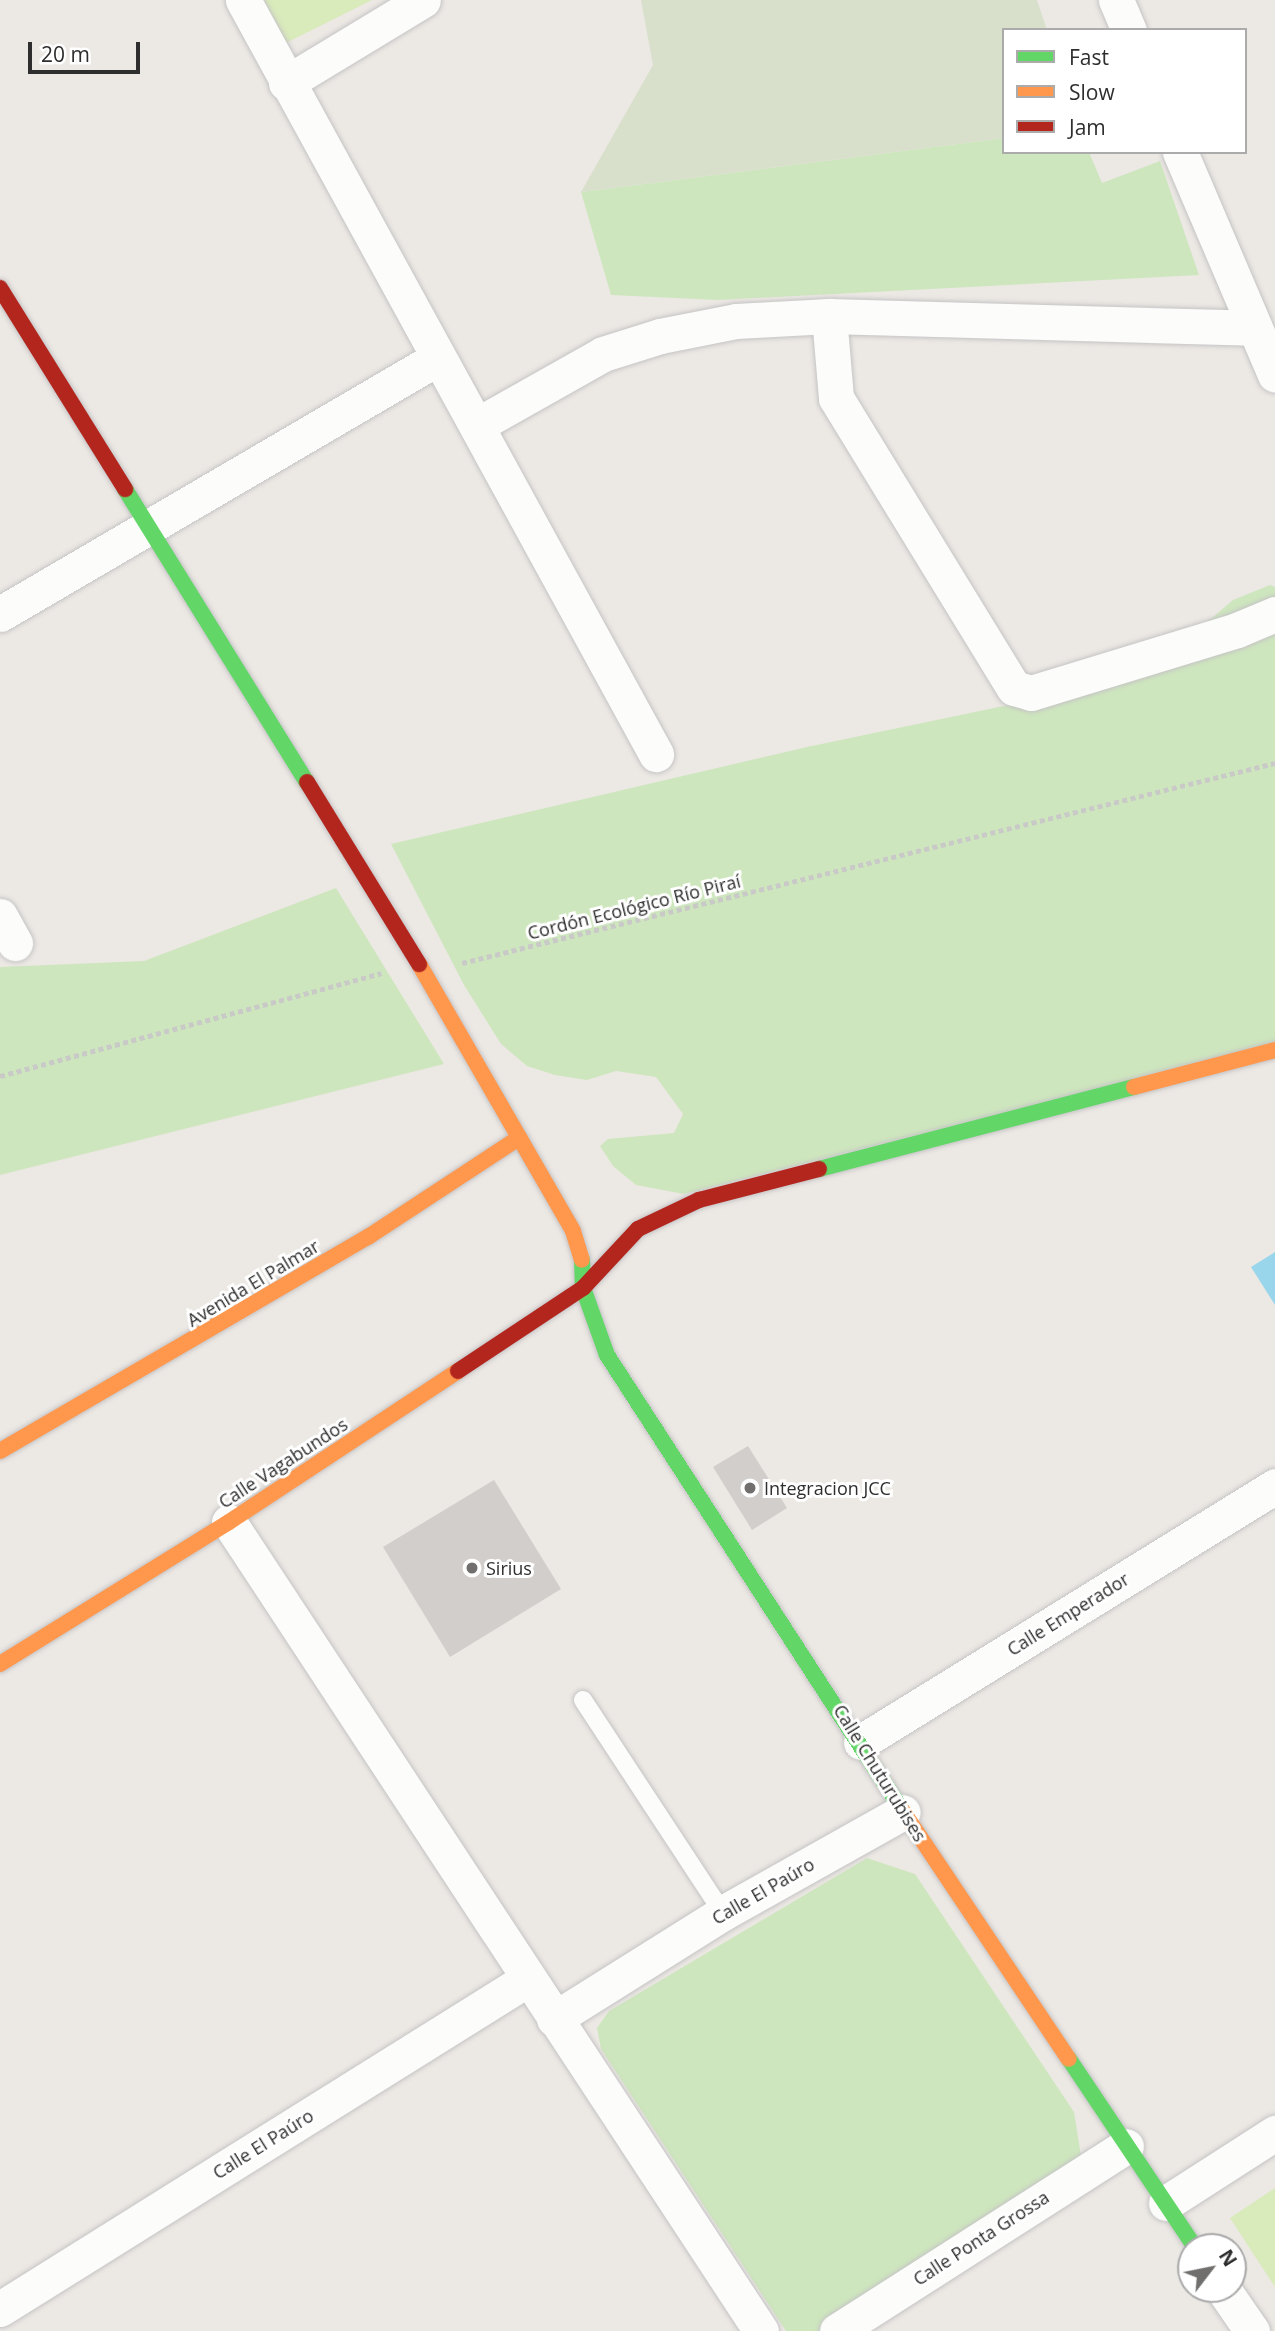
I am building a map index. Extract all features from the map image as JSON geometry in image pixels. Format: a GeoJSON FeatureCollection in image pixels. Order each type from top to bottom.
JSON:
{"type":"FeatureCollection","features":[{"type":"Feature","properties":{"kind":"street"},"geometry":{"type":"LineString","coordinates":[[243,0],[436,359],[479,424],[656,754]]}},
{"type":"Feature","properties":{"kind":"street"},"geometry":{"type":"LineString","coordinates":[[286,83],[423,0]]}},
{"type":"Feature","properties":{"kind":"street"},"geometry":{"type":"LineString","coordinates":[[1116,0],[1128,28]]}},
{"type":"Feature","properties":{"kind":"street"},"geometry":{"type":"LineString","coordinates":[[1181,154],[1275,375]]}},
{"type":"Feature","properties":{"kind":"street","name":"Calle Chuturubises"},"geometry":{"type":"LineString","coordinates":[[0,288],[145,526],[425,973],[573,1231],[583,1262],[583,1289],[607,1355],[861,1742],[903,1812],[1186,2233]]}},
{"type":"Feature","properties":{"kind":"street"},"geometry":{"type":"LineString","coordinates":[[479,424],[603,354],[660,336],[736,321],[829,316],[1253,328]]}},
{"type":"Feature","properties":{"kind":"street"},"geometry":{"type":"LineString","coordinates":[[829,316],[836,398],[1014,688],[1031,694],[1237,630],[1275,614]]}},
{"type":"Feature","properties":{"kind":"street"},"geometry":{"type":"LineString","coordinates":[[0,614],[145,526],[436,359]]}},
{"type":"Feature","properties":{"kind":"street","name":"Calle Vagabundos"},"geometry":{"type":"LineString","coordinates":[[0,1664],[229,1522],[583,1289],[638,1229],[699,1200],[1275,1050]]}},
{"type":"Feature","properties":{"kind":"street","name":"Avenida El Palmar"},"geometry":{"type":"LineString","coordinates":[[0,1451],[368,1237],[519,1138]]}},
{"type":"Feature","properties":{"kind":"street","name":"Calle Emperador"},"geometry":{"type":"LineString","coordinates":[[861,1742],[1275,1486]]}},
{"type":"Feature","properties":{"kind":"street"},"geometry":{"type":"LineString","coordinates":[[229,1522],[526,1980],[761,2331]]}},
{"type":"Feature","properties":{"kind":"street","name":"Calle El Paúro"},"geometry":{"type":"LineString","coordinates":[[554,2019],[723,1913],[903,1812]]}},
{"type":"Feature","properties":{"kind":"street","name":"Calle El Paúro"},"geometry":{"type":"LineString","coordinates":[[0,2309],[526,1980]]}},
{"type":"Feature","properties":{"kind":"street"},"geometry":{"type":"LineString","coordinates":[[1166,2203],[1275,2133]]}},
{"type":"Feature","properties":{"kind":"street","name":"Calle Ponta Grossa"},"geometry":{"type":"LineString","coordinates":[[837,2331],[1126,2146]]}},
{"type":"Feature","properties":{"kind":"street"},"geometry":{"type":"LineString","coordinates":[[1233,2303],[1252,2331]]}},
{"type":"Feature","properties":{"kind":"lane"},"geometry":{"type":"LineString","coordinates":[[583,1700],[723,1913]]}},
{"type":"Feature","properties":{"kind":"path","name":"Cordón Ecológico Río Piraí"},"geometry":{"type":"LineString","coordinates":[[0,1076],[381,973],[425,973],[1275,763]]}},
{"type":"Feature","properties":{"kind":"green space"},"geometry":{"type":"Polygon","coordinates":[[[264,0],[372,0],[286,43],[264,0]]]}},
{"type":"Feature","properties":{"kind":"green space"},"geometry":{"type":"Polygon","coordinates":[[[641,0],[1037,0],[1046,28],[1002,28],[1002,138],[581,192],[653,65],[641,0]]]}},
{"type":"Feature","properties":{"kind":"green space"},"geometry":{"type":"Polygon","coordinates":[[[1002,138],[1002,154],[1090,154],[1102,183],[1160,161],[1199,275],[718,300],[611,295],[581,192],[1002,138]]]}},
{"type":"Feature","properties":{"kind":"green space"},"geometry":{"type":"Polygon","coordinates":[[[1270,585],[1275,587],[1275,1043],[684,1194],[636,1185],[613,1166],[600,1146],[608,1139],[674,1133],[683,1114],[656,1077],[616,1071],[587,1080],[555,1075],[527,1066],[501,1044],[464,985],[391,844],[807,747],[1095,687],[1198,630],[1233,600],[1270,585]]]}},
{"type":"Feature","properties":{"kind":"green space"},"geometry":{"type":"Polygon","coordinates":[[[336,888],[444,1064],[0,1175],[0,967],[144,961],[336,888]]]}},
{"type":"Feature","properties":{"kind":"green space"},"geometry":{"type":"Polygon","coordinates":[[[867,1858],[915,1874],[1074,2112],[1082,2162],[837,2331],[786,2331],[601,2049],[597,2028],[609,2011],[867,1858]]]}},
{"type":"Feature","properties":{"kind":"green space"},"geometry":{"type":"Polygon","coordinates":[[[1275,2188],[1275,2287],[1247,2244],[1247,2233],[1240,2233],[1230,2218],[1275,2188]]]}},
{"type":"Feature","properties":{"kind":"water"},"geometry":{"type":"Polygon","coordinates":[[[1275,1252],[1275,1305],[1251,1267],[1275,1252]]]}},
{"type":"Feature","properties":{"kind":"building","name":"Integracion JCC"},"geometry":{"type":"Polygon","coordinates":[[[748,1446],[787,1508],[752,1530],[713,1467],[748,1446]]]}},
{"type":"Feature","properties":{"kind":"building","name":"Sirius"},"geometry":{"type":"Polygon","coordinates":[[[494,1480],[561,1589],[450,1657],[383,1547],[494,1480]]]}},
{"type":"Feature","properties":{"kind":"traffic: fast"},"geometry":{"type":"LineString","coordinates":[[125,489],[307,782]]}},
{"type":"Feature","properties":{"kind":"traffic: fast"},"geometry":{"type":"LineString","coordinates":[[819,1169],[1134,1087]]}},
{"type":"Feature","properties":{"kind":"traffic: fast"},"geometry":{"type":"LineString","coordinates":[[582,1260],[583,1288],[607,1355],[900,1807]]}},
{"type":"Feature","properties":{"kind":"traffic: fast"},"geometry":{"type":"LineString","coordinates":[[1069,2059],[1186,2233]]}},
{"type":"Feature","properties":{"kind":"traffic: slow"},"geometry":{"type":"LineString","coordinates":[[419,964],[573,1231],[582,1260]]}},
{"type":"Feature","properties":{"kind":"traffic: slow"},"geometry":{"type":"LineString","coordinates":[[1134,1087],[1275,1050]]}},
{"type":"Feature","properties":{"kind":"traffic: slow"},"geometry":{"type":"LineString","coordinates":[[0,1451],[368,1237],[519,1138]]}},
{"type":"Feature","properties":{"kind":"traffic: slow"},"geometry":{"type":"LineString","coordinates":[[0,1664],[229,1522],[458,1371]]}},
{"type":"Feature","properties":{"kind":"traffic: slow"},"geometry":{"type":"LineString","coordinates":[[900,1807],[1069,2059]]}},
{"type":"Feature","properties":{"kind":"traffic: jam"},"geometry":{"type":"LineString","coordinates":[[0,288],[125,489]]}},
{"type":"Feature","properties":{"kind":"traffic: jam"},"geometry":{"type":"LineString","coordinates":[[307,782],[419,964]]}},
{"type":"Feature","properties":{"kind":"traffic: jam"},"geometry":{"type":"LineString","coordinates":[[458,1371],[583,1288],[638,1229],[699,1200],[819,1169]]}},
{"type":"Feature","properties":{"kind":"place","name":"Integracion JCC"},"geometry":{"type":"Point","coordinates":[750,1488]}},
{"type":"Feature","properties":{"kind":"place","name":"Sirius"},"geometry":{"type":"Point","coordinates":[472,1568]}}]}
